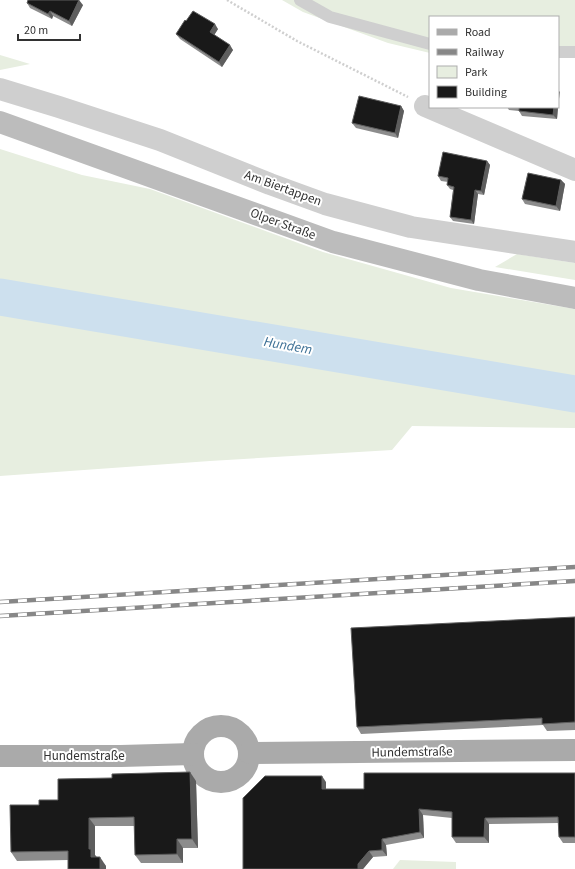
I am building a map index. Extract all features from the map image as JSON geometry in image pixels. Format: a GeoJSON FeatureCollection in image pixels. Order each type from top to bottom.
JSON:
{"type":"FeatureCollection","features":[{"type":"Feature","properties":{"kind":"main road","name":"Olper Straße"},"geometry":{"type":"LineString","coordinates":[[0,122],[333,242],[479,280],[575,298]]}},
{"type":"Feature","properties":{"kind":"main road"},"geometry":{"type":"LineString","coordinates":[[221,725],[237,730],[244,736],[248,744],[249,753],[248,762],[244,770],[238,776],[221,782],[212,781],[198,771],[194,763],[193,754],[194,746],[198,737],[204,731],[221,725]]}},
{"type":"Feature","properties":{"kind":"main road","name":"Hundemstraße"},"geometry":{"type":"LineString","coordinates":[[249,753],[575,750]]}},
{"type":"Feature","properties":{"kind":"main road","name":"Hundemstraße"},"geometry":{"type":"LineString","coordinates":[[0,756],[121,756],[193,754]]}},
{"type":"Feature","properties":{"kind":"street","name":"Am Biertappen"},"geometry":{"type":"LineString","coordinates":[[0,89],[160,140],[270,184],[325,204],[426,230],[575,252]]}},
{"type":"Feature","properties":{"kind":"street"},"geometry":{"type":"LineString","coordinates":[[431,108],[575,170]]}},
{"type":"Feature","properties":{"kind":"lane"},"geometry":{"type":"LineString","coordinates":[[300,0],[330,17],[429,44]]}},
{"type":"Feature","properties":{"kind":"lane"},"geometry":{"type":"LineString","coordinates":[[559,52],[575,52]]}},
{"type":"Feature","properties":{"kind":"path"},"geometry":{"type":"LineString","coordinates":[[227,0],[297,41],[426,106]]}},
{"type":"Feature","properties":{"kind":"green space"},"geometry":{"type":"Polygon","coordinates":[[[282,0],[575,0],[575,54],[559,56],[559,16],[429,16],[429,53],[388,43],[303,12],[282,0]]]}},
{"type":"Feature","properties":{"kind":"green space"},"geometry":{"type":"Polygon","coordinates":[[[0,55],[30,64],[0,70],[0,55]]]}},
{"type":"Feature","properties":{"kind":"green space"},"geometry":{"type":"Polygon","coordinates":[[[0,149],[82,175],[150,189],[323,252],[451,288],[575,309],[575,428],[412,426],[392,450],[0,476],[0,149]]]}},
{"type":"Feature","properties":{"kind":"green space"},"geometry":{"type":"Polygon","coordinates":[[[517,254],[575,263],[575,280],[495,267],[517,254]]]}},
{"type":"Feature","properties":{"kind":"green space"},"geometry":{"type":"Polygon","coordinates":[[[400,860],[456,862],[456,869],[393,869],[400,860]]]}},
{"type":"Feature","properties":{"kind":"building"},"geometry":{"type":"Polygon","coordinates":[[[28,0],[79,0],[69,21],[50,11],[48,14],[27,3],[28,0]]]}},
{"type":"Feature","properties":{"kind":"building"},"geometry":{"type":"Polygon","coordinates":[[[193,11],[215,24],[210,32],[230,45],[219,62],[176,34],[193,11]]]}},
{"type":"Feature","properties":{"kind":"building"},"geometry":{"type":"Polygon","coordinates":[[[359,96],[401,106],[395,133],[352,123],[359,96]]]}},
{"type":"Feature","properties":{"kind":"building"},"geometry":{"type":"Polygon","coordinates":[[[519,108],[554,108],[553,115],[519,111],[519,108]]]}},
{"type":"Feature","properties":{"kind":"building"},"geometry":{"type":"Polygon","coordinates":[[[443,152],[487,161],[481,191],[475,190],[471,220],[450,217],[454,187],[447,185],[448,178],[438,176],[443,152]]]}},
{"type":"Feature","properties":{"kind":"building"},"geometry":{"type":"Polygon","coordinates":[[[528,173],[561,180],[556,206],[522,199],[528,173]]]}},
{"type":"Feature","properties":{"kind":"building"},"geometry":{"type":"Polygon","coordinates":[[[575,617],[575,722],[542,724],[542,718],[357,727],[351,628],[575,617]]]}},
{"type":"Feature","properties":{"kind":"building"},"geometry":{"type":"Polygon","coordinates":[[[190,772],[192,839],[177,839],[177,854],[135,855],[134,817],[89,818],[89,849],[91,849],[91,857],[100,857],[100,869],[68,869],[68,851],[11,852],[10,805],[39,805],[39,800],[58,800],[58,779],[112,778],[112,774],[190,772]]]}},
{"type":"Feature","properties":{"kind":"building"},"geometry":{"type":"Polygon","coordinates":[[[364,773],[575,773],[575,837],[559,837],[558,817],[485,818],[484,837],[452,837],[452,812],[419,809],[420,832],[382,839],[382,850],[369,851],[358,864],[358,869],[243,869],[243,798],[265,776],[322,776],[322,789],[364,789],[364,773]]]}},
{"type":"Feature","properties":{"kind":"waterway","name":"Hundem"},"geometry":{"type":"LineString","coordinates":[[0,297],[575,394]]}},
{"type":"Feature","properties":{"kind":"railway"},"geometry":{"type":"LineString","coordinates":[[0,602],[575,567]]}},
{"type":"Feature","properties":{"kind":"railway"},"geometry":{"type":"LineString","coordinates":[[0,616],[575,581]]}}]}
